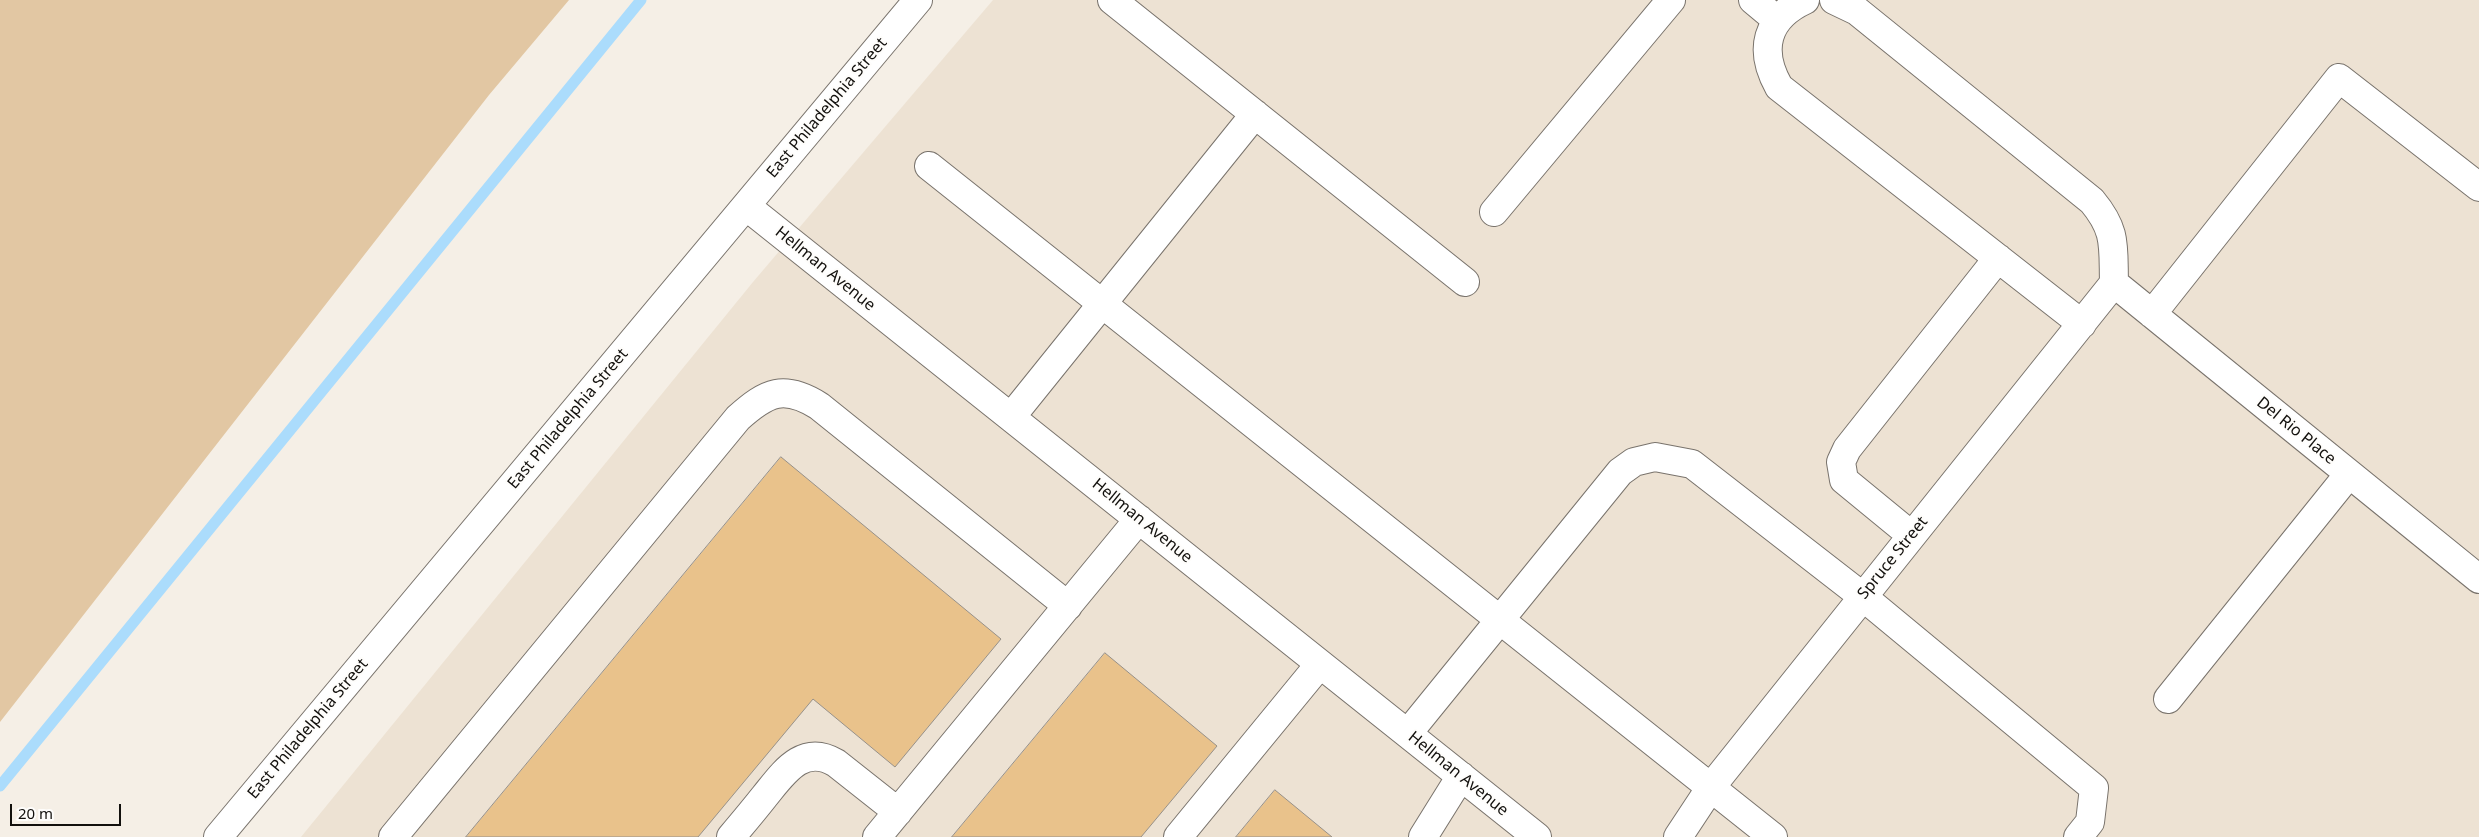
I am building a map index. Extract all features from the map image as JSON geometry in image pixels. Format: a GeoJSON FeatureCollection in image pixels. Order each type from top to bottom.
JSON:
{"type":"FeatureCollection","features":[{"type":"Feature","properties":{"kind":"street","name":"East Philadelphia Street"},"geometry":{"type":"LineString","coordinates":[[218,837],[918,0]]}},
{"type":"Feature","properties":{"kind":"street"},"geometry":{"type":"LineString","coordinates":[[1112,0],[1465,282]]}},
{"type":"Feature","properties":{"kind":"street"},"geometry":{"type":"LineString","coordinates":[[1494,212],[1671,0]]}},
{"type":"Feature","properties":{"kind":"street"},"geometry":{"type":"LineString","coordinates":[[1753,0],[1777,20]]}},
{"type":"Feature","properties":{"kind":"street"},"geometry":{"type":"LineString","coordinates":[[1805,0],[1790,7],[1777,20],[1769,36],[1767,54],[1770,72],[1779,87],[2082,324]]}},
{"type":"Feature","properties":{"kind":"street"},"geometry":{"type":"LineString","coordinates":[[1834,0],[1857,11],[2092,201],[2106,219],[2113,237],[2114,283]]}},
{"type":"Feature","properties":{"kind":"street"},"geometry":{"type":"LineString","coordinates":[[2152,314],[2339,78],[2479,188]]}},
{"type":"Feature","properties":{"kind":"street"},"geometry":{"type":"LineString","coordinates":[[1011,417],[1254,114]]}},
{"type":"Feature","properties":{"kind":"street"},"geometry":{"type":"LineString","coordinates":[[929,166],[1773,837]]}},
{"type":"Feature","properties":{"kind":"street","name":"Hellman Avenue"},"geometry":{"type":"LineString","coordinates":[[746,206],[1537,837]]}},
{"type":"Feature","properties":{"kind":"street"},"geometry":{"type":"LineString","coordinates":[[1912,535],[1844,480],[1840,462],[1847,449],[1998,258]]}},
{"type":"Feature","properties":{"kind":"street","name":"Del Rio Place"},"geometry":{"type":"LineString","coordinates":[[2114,283],[2479,579]]}},
{"type":"Feature","properties":{"kind":"street","name":"Spruce Street"},"geometry":{"type":"LineString","coordinates":[[1678,837],[1711,788],[1862,596],[2114,283]]}},
{"type":"Feature","properties":{"kind":"street"},"geometry":{"type":"LineString","coordinates":[[393,837],[738,418],[753,405],[768,396],[782,393],[801,395],[819,406],[1068,606]]}},
{"type":"Feature","properties":{"kind":"street"},"geometry":{"type":"LineString","coordinates":[[1408,733],[1620,472],[1634,462],[1655,457],[1692,464],[1862,596],[2094,788],[2090,822],[2078,837]]}},
{"type":"Feature","properties":{"kind":"street"},"geometry":{"type":"LineString","coordinates":[[2168,700],[2349,474]]}},
{"type":"Feature","properties":{"kind":"street"},"geometry":{"type":"LineString","coordinates":[[877,837],[1139,519]]}},
{"type":"Feature","properties":{"kind":"street"},"geometry":{"type":"LineString","coordinates":[[1178,837],[1320,664]]}},
{"type":"Feature","properties":{"kind":"street"},"geometry":{"type":"LineString","coordinates":[[732,837],[789,767],[808,757],[826,757],[836,763],[898,812]]}},
{"type":"Feature","properties":{"kind":"street"},"geometry":{"type":"LineString","coordinates":[[1423,837],[1461,776]]}},
{"type":"Feature","properties":{"kind":"shaded area"},"geometry":{"type":"Polygon","coordinates":[[[0,0],[569,0],[489,95],[0,722],[0,0]]]}},
{"type":"Feature","properties":{"kind":"shaded area"},"geometry":{"type":"Polygon","coordinates":[[[993,0],[2479,0],[2479,837],[301,837],[753,282],[993,0]]]}},
{"type":"Feature","properties":{"kind":"building"},"geometry":{"type":"Polygon","coordinates":[[[781,457],[1001,639],[895,767],[813,699],[698,837],[466,837],[781,457]]]}},
{"type":"Feature","properties":{"kind":"building"},"geometry":{"type":"Polygon","coordinates":[[[1105,653],[1217,746],[1141,837],[952,837],[1105,653]]]}},
{"type":"Feature","properties":{"kind":"building"},"geometry":{"type":"Polygon","coordinates":[[[1275,790],[1332,837],[1236,837],[1275,790]]]}},
{"type":"Feature","properties":{"kind":"waterway"},"geometry":{"type":"LineString","coordinates":[[0,786],[641,0]]}}]}
